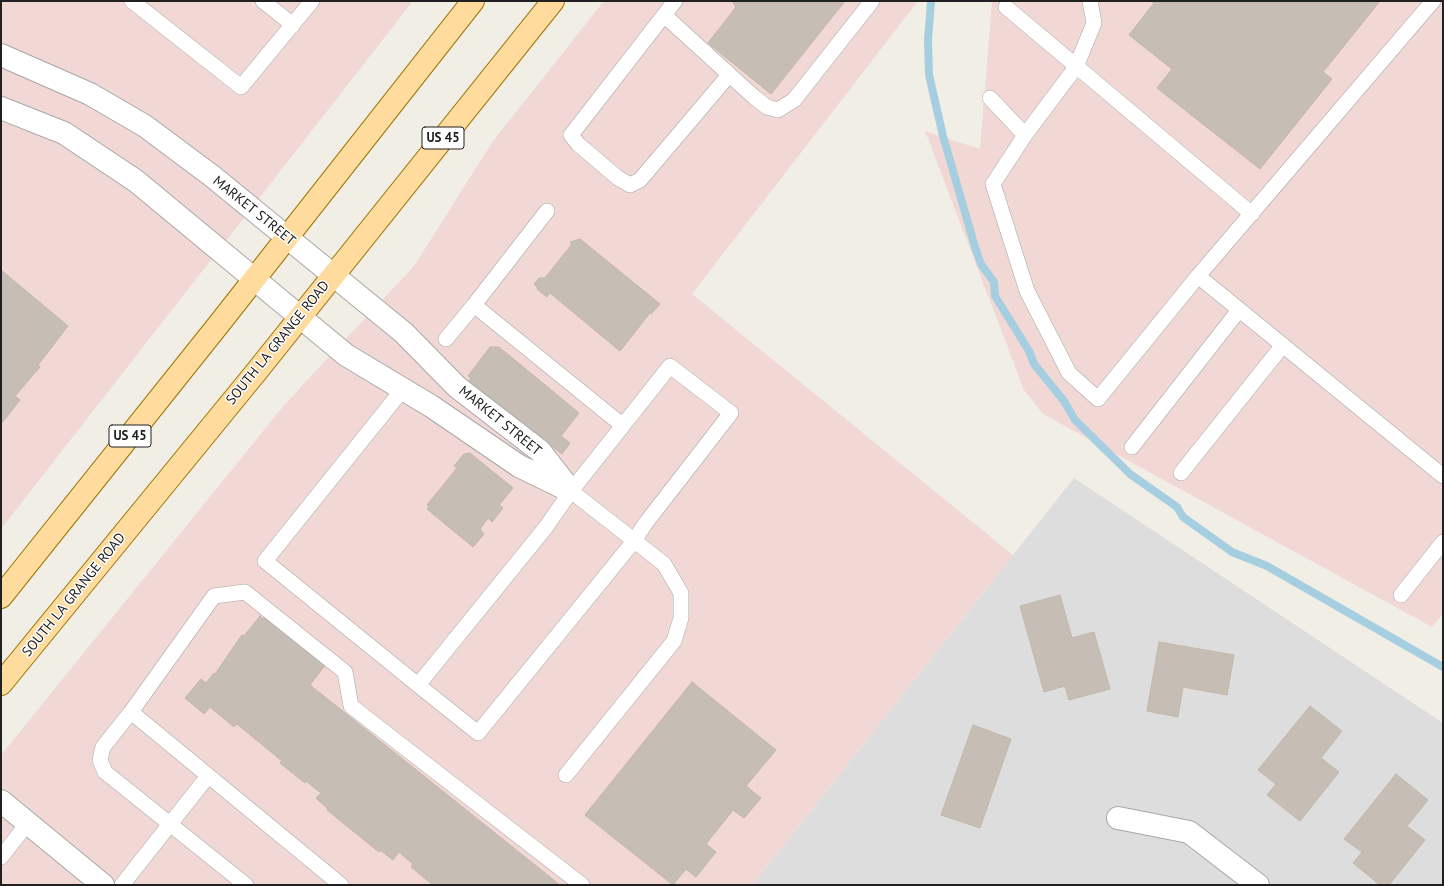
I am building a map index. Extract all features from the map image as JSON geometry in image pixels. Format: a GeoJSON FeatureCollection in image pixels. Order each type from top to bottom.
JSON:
{"type":"FeatureCollection","features":[{"type":"Feature","properties":{"kind":"main road","name":"US 45"},"geometry":{"type":"LineString","coordinates":[[1,597],[255,279],[473,1]]}},
{"type":"Feature","properties":{"kind":"main road","name":"SOUTH LA GRANGE ROAD"},"geometry":{"type":"LineString","coordinates":[[1,684],[300,317],[553,1]]}},
{"type":"Feature","properties":{"kind":"street","name":"MARKET STREET"},"geometry":{"type":"LineString","coordinates":[[1,55],[90,94],[145,126],[212,176],[404,333],[457,387],[540,451],[571,491]]}},
{"type":"Feature","properties":{"kind":"street","name":"MARKET STREET"},"geometry":{"type":"LineString","coordinates":[[1,108],[64,134],[136,181],[346,355],[431,406],[519,466],[571,491]]}},
{"type":"Feature","properties":{"kind":"street"},"geometry":{"type":"LineString","coordinates":[[1,801],[103,885]]}},
{"type":"Feature","properties":{"kind":"street"},"geometry":{"type":"LineString","coordinates":[[1118,818],[1189,832],[1258,885]]}},
{"type":"Feature","properties":{"kind":"lane"},"geometry":{"type":"LineString","coordinates":[[132,1],[241,87],[312,1]]}},
{"type":"Feature","properties":{"kind":"lane"},"geometry":{"type":"LineString","coordinates":[[263,1],[293,24]]}},
{"type":"Feature","properties":{"kind":"lane"},"geometry":{"type":"LineString","coordinates":[[675,1],[571,135],[578,144],[618,178],[630,185],[640,180],[729,75]]}},
{"type":"Feature","properties":{"kind":"lane"},"geometry":{"type":"LineString","coordinates":[[664,15],[729,75],[767,106],[778,110],[794,100],[872,1]]}},
{"type":"Feature","properties":{"kind":"lane"},"geometry":{"type":"LineString","coordinates":[[1090,1],[1094,23],[1076,67],[1025,135],[993,184],[1027,291],[1069,373],[1098,399],[1198,276],[1433,1]]}},
{"type":"Feature","properties":{"kind":"lane"},"geometry":{"type":"LineString","coordinates":[[1006,7],[1252,214]]}},
{"type":"Feature","properties":{"kind":"lane"},"geometry":{"type":"LineString","coordinates":[[990,98],[1025,135]]}},
{"type":"Feature","properties":{"kind":"lane"},"geometry":{"type":"LineString","coordinates":[[446,339],[547,211]]}},
{"type":"Feature","properties":{"kind":"lane"},"geometry":{"type":"LineString","coordinates":[[1198,276],[1443,476]]}},
{"type":"Feature","properties":{"kind":"lane"},"geometry":{"type":"LineString","coordinates":[[474,305],[622,425]]}},
{"type":"Feature","properties":{"kind":"lane"},"geometry":{"type":"LineString","coordinates":[[1132,447],[1240,310]]}},
{"type":"Feature","properties":{"kind":"lane"},"geometry":{"type":"LineString","coordinates":[[1181,473],[1283,345]]}},
{"type":"Feature","properties":{"kind":"lane"},"geometry":{"type":"LineString","coordinates":[[403,389],[266,561],[478,734],[634,541],[645,524],[731,413],[670,366],[571,491],[546,527],[418,685]]}},
{"type":"Feature","properties":{"kind":"lane"},"geometry":{"type":"LineString","coordinates":[[566,775],[674,641],[681,618],[681,593],[664,564],[571,491]]}},
{"type":"Feature","properties":{"kind":"lane"},"geometry":{"type":"LineString","coordinates":[[1401,595],[1443,542]]}},
{"type":"Feature","properties":{"kind":"lane"},"geometry":{"type":"LineString","coordinates":[[246,885],[105,772],[100,760],[103,747],[131,712],[214,596],[245,592],[345,672],[351,706],[582,885]]}},
{"type":"Feature","properties":{"kind":"lane"},"geometry":{"type":"LineString","coordinates":[[131,712],[341,885]]}},
{"type":"Feature","properties":{"kind":"lane"},"geometry":{"type":"LineString","coordinates":[[122,885],[208,776]]}},
{"type":"Feature","properties":{"kind":"lane"},"geometry":{"type":"LineString","coordinates":[[1,857],[28,823]]}},
{"type":"Feature","properties":{"kind":"shaded area"},"geometry":{"type":"Polygon","coordinates":[[[1,1],[413,1],[1,529],[1,1]]]}},
{"type":"Feature","properties":{"kind":"shaded area"},"geometry":{"type":"Polygon","coordinates":[[[604,1],[918,1],[692,294],[1013,555],[752,885],[1,885],[1,755],[285,404],[414,266],[493,141],[604,1]]]}},
{"type":"Feature","properties":{"kind":"shaded area"},"geometry":{"type":"Polygon","coordinates":[[[992,1],[1443,1],[1443,614],[1432,627],[1043,414],[1024,390],[925,131],[980,149],[992,1]]]}},
{"type":"Feature","properties":{"kind":"shaded area"},"geometry":{"type":"Polygon","coordinates":[[[1074,478],[1443,723],[1443,885],[752,885],[1074,478]]]}},
{"type":"Feature","properties":{"kind":"building"},"geometry":{"type":"Polygon","coordinates":[[[732,1],[845,1],[771,94],[708,43],[736,7],[732,1]]]}},
{"type":"Feature","properties":{"kind":"building"},"geometry":{"type":"Polygon","coordinates":[[[1151,1],[1380,1],[1323,72],[1332,79],[1260,169],[1157,88],[1172,69],[1129,35],[1154,3],[1151,1]]]}},
{"type":"Feature","properties":{"kind":"building"},"geometry":{"type":"Polygon","coordinates":[[[580,239],[660,304],[651,314],[650,313],[620,351],[550,293],[547,297],[537,289],[538,288],[534,284],[539,278],[545,278],[572,244],[570,242],[580,239]]]}},
{"type":"Feature","properties":{"kind":"building"},"geometry":{"type":"Polygon","coordinates":[[[1,270],[68,326],[38,365],[40,367],[15,396],[20,400],[1,424],[1,270]]]}},
{"type":"Feature","properties":{"kind":"building"},"geometry":{"type":"Polygon","coordinates":[[[490,347],[499,347],[579,413],[561,436],[570,443],[562,454],[553,447],[551,449],[467,383],[471,378],[468,376],[490,347]]]}},
{"type":"Feature","properties":{"kind":"building"},"geometry":{"type":"Polygon","coordinates":[[[470,453],[513,488],[499,505],[503,508],[492,522],[488,518],[480,529],[484,534],[473,547],[427,509],[429,507],[427,505],[457,468],[454,466],[464,454],[470,453]]]}},
{"type":"Feature","properties":{"kind":"building"},"geometry":{"type":"Polygon","coordinates":[[[1060,595],[1072,638],[1094,632],[1110,689],[1069,700],[1065,686],[1044,692],[1020,606],[1060,595]]]}},
{"type":"Feature","properties":{"kind":"building"},"geometry":{"type":"Polygon","coordinates":[[[260,616],[263,619],[265,616],[326,664],[310,685],[560,885],[433,885],[411,867],[413,864],[399,852],[393,860],[380,850],[379,852],[327,810],[328,809],[316,798],[321,793],[306,781],[305,783],[280,763],[282,761],[237,724],[234,727],[210,707],[204,714],[185,698],[201,679],[206,683],[214,673],[215,674],[242,635],[244,636],[260,616]]]}},
{"type":"Feature","properties":{"kind":"building"},"geometry":{"type":"Polygon","coordinates":[[[1159,642],[1234,655],[1227,695],[1183,687],[1178,717],[1147,711],[1159,642]]]}},
{"type":"Feature","properties":{"kind":"building"},"geometry":{"type":"Polygon","coordinates":[[[692,682],[776,750],[746,786],[761,798],[744,818],[733,810],[706,844],[716,852],[696,877],[686,869],[673,885],[585,815],[692,682]]]}},
{"type":"Feature","properties":{"kind":"building"},"geometry":{"type":"Polygon","coordinates":[[[1310,706],[1342,731],[1321,758],[1339,772],[1300,821],[1267,795],[1276,784],[1258,770],[1310,706]]]}},
{"type":"Feature","properties":{"kind":"building"},"geometry":{"type":"Polygon","coordinates":[[[973,725],[1011,739],[980,828],[941,815],[973,725]]]}},
{"type":"Feature","properties":{"kind":"building"},"geometry":{"type":"Polygon","coordinates":[[[1396,774],[1428,800],[1407,826],[1425,840],[1389,885],[1380,885],[1353,863],[1362,852],[1344,839],[1396,774]]]}},
{"type":"Feature","properties":{"kind":"waterway"},"geometry":{"type":"LineString","coordinates":[[931,1],[928,40],[929,75],[943,136],[975,247],[981,264],[994,282],[995,296],[1029,351],[1034,364],[1064,401],[1075,420],[1130,474],[1177,507],[1183,517],[1232,552],[1267,566],[1443,667]]}}]}
